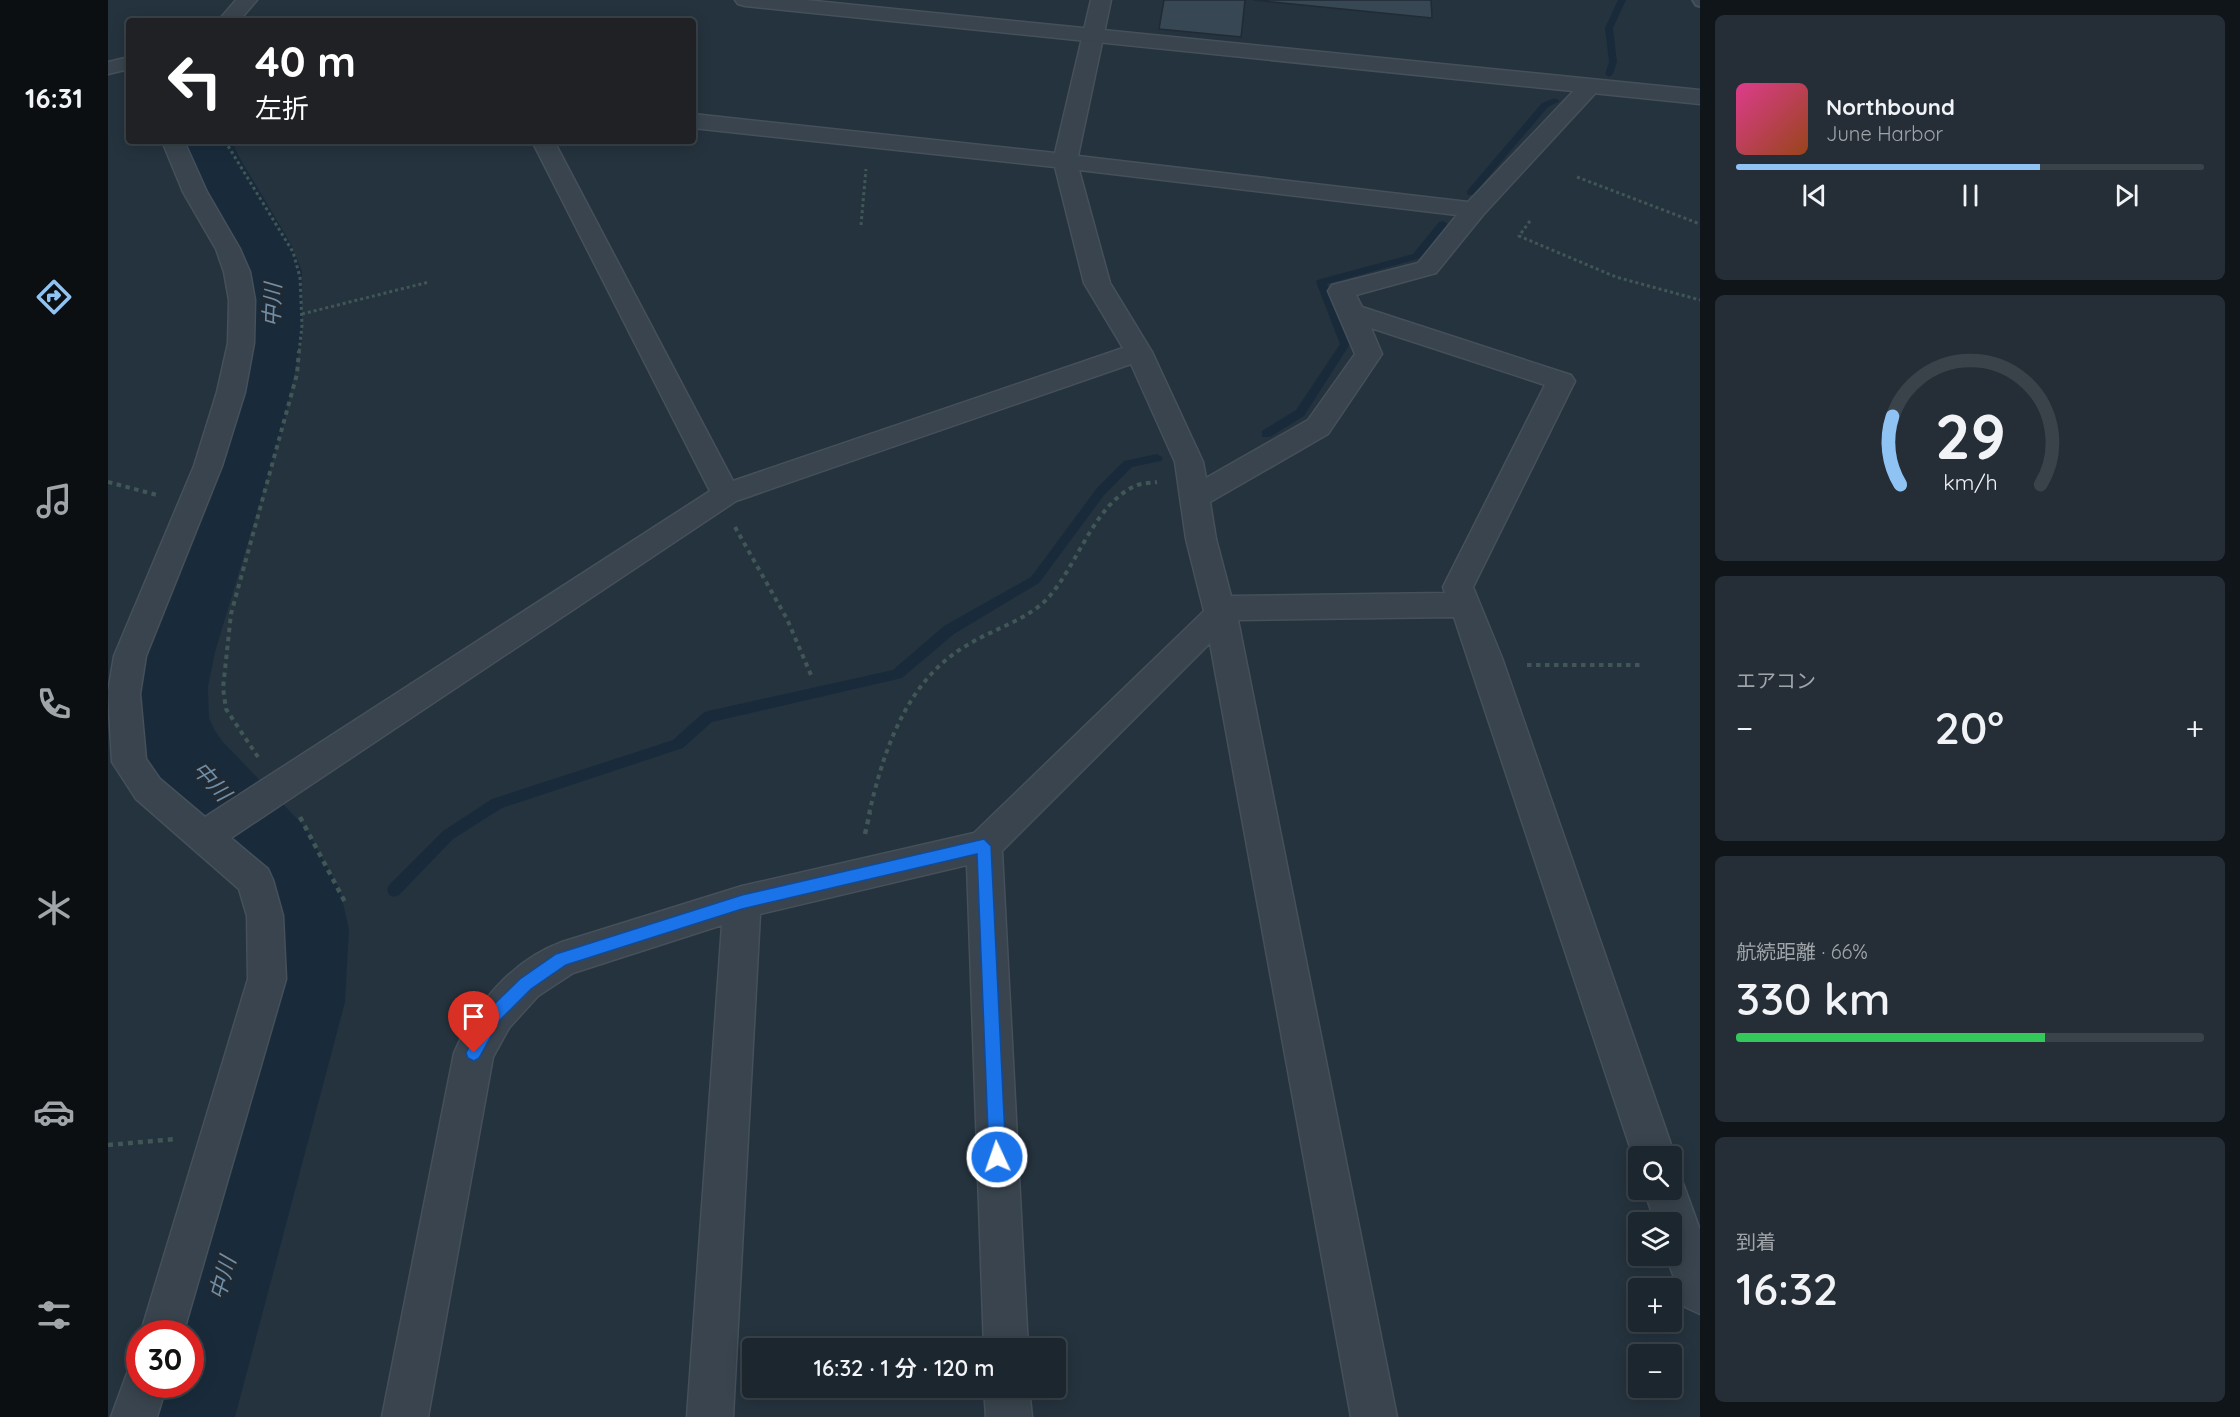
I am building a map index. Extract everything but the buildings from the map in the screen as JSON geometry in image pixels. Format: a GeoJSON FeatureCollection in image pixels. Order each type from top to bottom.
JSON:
{"type":"FeatureCollection","features":[{"type":"Feature","properties":{"kind":"street"},"geometry":{"type":"LineString","coordinates":[[231,18],[247,0]]}},
{"type":"Feature","properties":{"kind":"street"},"geometry":{"type":"LineString","coordinates":[[746,0],[1700,97]]}},
{"type":"Feature","properties":{"kind":"street"},"geometry":{"type":"LineString","coordinates":[[1101,0],[1065,161],[1096,283],[1139,352],[1189,462],[1200,539],[1221,612],[1374,1417]]}},
{"type":"Feature","properties":{"kind":"street"},"geometry":{"type":"LineString","coordinates":[[108,68],[126,64]]}},
{"type":"Feature","properties":{"kind":"street"},"geometry":{"type":"LineString","coordinates":[[1193,490],[1318,427],[1369,354],[1341,291],[1427,268],[1474,210],[1532,150],[1556,119],[1591,86]]}},
{"type":"Feature","properties":{"kind":"street"},"geometry":{"type":"LineString","coordinates":[[696,121],[1065,161],[1474,210]]}},
{"type":"Feature","properties":{"kind":"street"},"geometry":{"type":"LineString","coordinates":[[165,1320],[267,979],[265,916],[255,880],[148,789],[118,769],[124,694],[130,656],[193,502],[231,392],[241,343],[242,300],[237,272],[228,249],[195,192],[174,144]]}},
{"type":"Feature","properties":{"kind":"street"},"geometry":{"type":"LineString","coordinates":[[544,144],[718,499]]}},
{"type":"Feature","properties":{"kind":"street"},"geometry":{"type":"LineString","coordinates":[[1352,313],[1561,381],[1458,587],[1488,665],[1651,1146]]}},
{"type":"Feature","properties":{"kind":"street"},"geometry":{"type":"LineString","coordinates":[[203,837],[718,499],[1139,352]]}},
{"type":"Feature","properties":{"kind":"street"},"geometry":{"type":"LineString","coordinates":[[405,1417],[474,1053],[495,1015],[525,984],[562,959],[742,902],[984,846],[1221,612],[1464,605]]}},
{"type":"Feature","properties":{"kind":"street"},"geometry":{"type":"LineString","coordinates":[[984,846],[1006,1338]]}},
{"type":"Feature","properties":{"kind":"street"},"geometry":{"type":"LineString","coordinates":[[710,1417],[742,902]]}},
{"type":"Feature","properties":{"kind":"street"},"geometry":{"type":"LineString","coordinates":[[1668,1200],[1700,1292]]}},
{"type":"Feature","properties":{"kind":"street"},"geometry":{"type":"LineString","coordinates":[[134,1417],[140,1398]]}},
{"type":"Feature","properties":{"kind":"street"},"geometry":{"type":"LineString","coordinates":[[1008,1398],[1009,1417]]}},
{"type":"Feature","properties":{"kind":"path"},"geometry":{"type":"LineString","coordinates":[[861,225],[868,140]]}},
{"type":"Feature","properties":{"kind":"path"},"geometry":{"type":"LineString","coordinates":[[227,144],[293,252],[300,277],[302,314],[297,374],[231,614],[224,688],[226,709],[271,792],[311,832],[346,904]]}},
{"type":"Feature","properties":{"kind":"path"},"geometry":{"type":"LineString","coordinates":[[1577,177],[1700,224]]}},
{"type":"Feature","properties":{"kind":"path"},"geometry":{"type":"LineString","coordinates":[[1530,221],[1519,236],[1616,278],[1700,300]]}},
{"type":"Feature","properties":{"kind":"path"},"geometry":{"type":"LineString","coordinates":[[302,314],[429,282]]}},
{"type":"Feature","properties":{"kind":"path"},"geometry":{"type":"LineString","coordinates":[[108,483],[193,502]]}},
{"type":"Feature","properties":{"kind":"path"},"geometry":{"type":"LineString","coordinates":[[866,873],[862,850],[876,780],[892,733],[913,696],[925,681],[937,667],[961,648],[1044,602],[1068,572],[1097,524],[1134,485],[1193,490]]}},
{"type":"Feature","properties":{"kind":"path"},"geometry":{"type":"LineString","coordinates":[[718,499],[787,618],[812,675]]}},
{"type":"Feature","properties":{"kind":"path"},"geometry":{"type":"LineString","coordinates":[[1488,665],[1643,665]]}},
{"type":"Feature","properties":{"kind":"path"},"geometry":{"type":"LineString","coordinates":[[108,1145],[221,1135]]}},
{"type":"Feature","properties":{"kind":"waterway"},"geometry":{"type":"LineString","coordinates":[[1609,74],[1613,62],[1609,28],[1622,0]]}},
{"type":"Feature","properties":{"kind":"waterway"},"geometry":{"type":"LineString","coordinates":[[1470,193],[1545,105],[1555,101]]}},
{"type":"Feature","properties":{"kind":"waterway","name":"中川"},"geometry":{"type":"LineString","coordinates":[[182,1417],[301,1002],[306,929],[298,890],[277,853],[194,764],[181,744],[171,718],[170,687],[178,652],[252,423],[271,339],[273,271],[262,244],[211,155],[207,144]]}},
{"type":"Feature","properties":{"kind":"waterway"},"geometry":{"type":"LineString","coordinates":[[1266,434],[1300,413],[1345,344],[1321,282],[1417,256],[1443,224]]}},
{"type":"Feature","properties":{"kind":"waterway"},"geometry":{"type":"LineString","coordinates":[[394,890],[448,835],[497,803],[678,744],[708,717],[897,674],[949,630],[1035,580],[1101,491],[1128,464],[1157,458]]}},
{"type":"Feature","properties":{"kind":"route"},"geometry":{"type":"LineString","coordinates":[[474,1053],[495,1015],[525,984],[562,959],[742,902],[984,846],[997,1157]]}}]}
